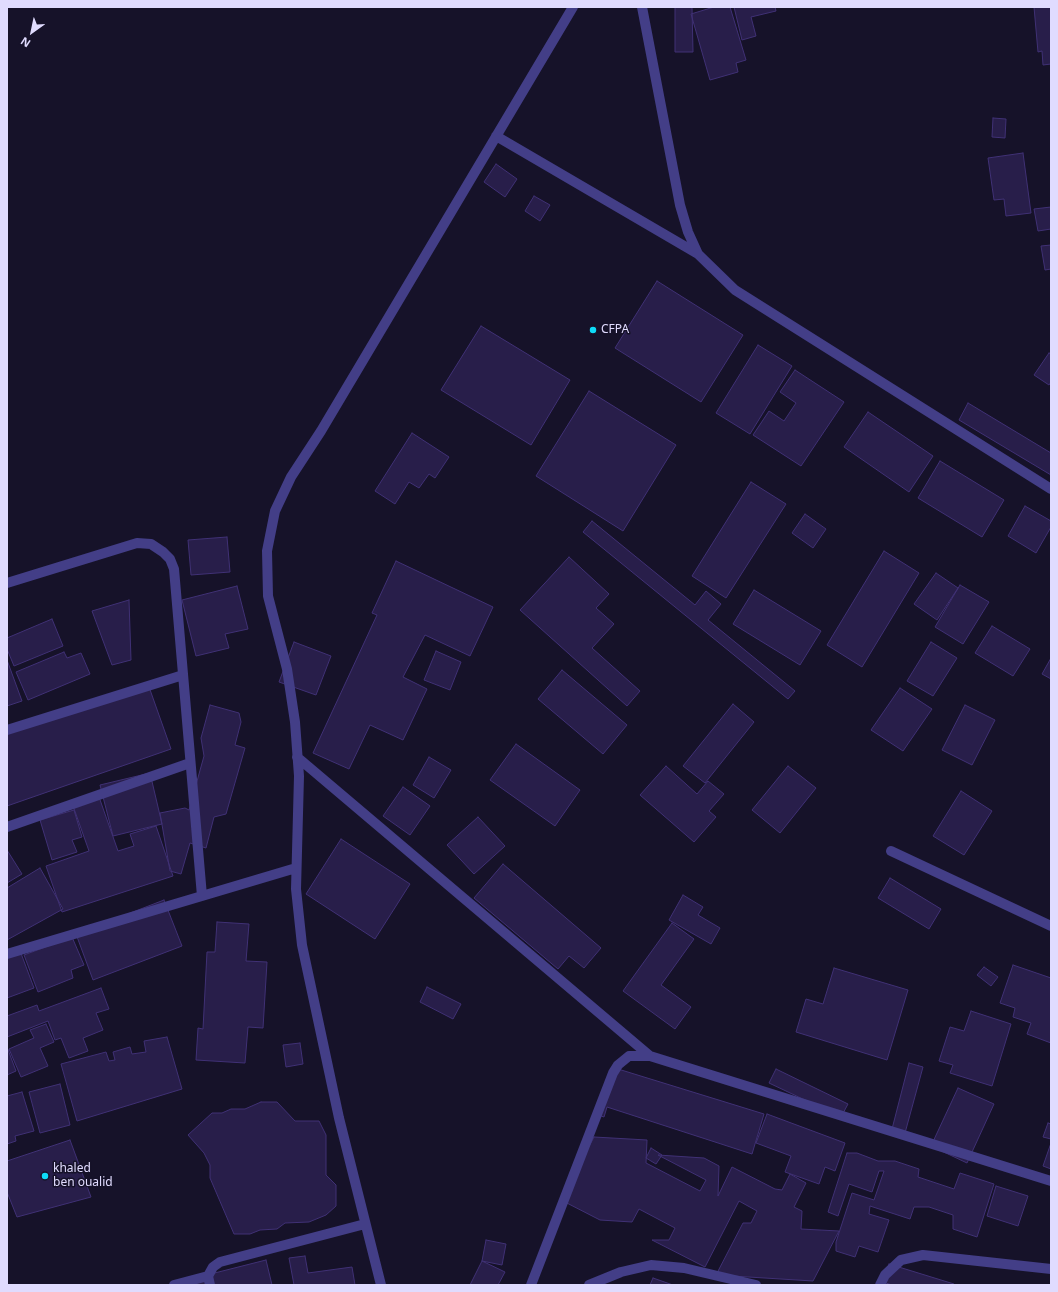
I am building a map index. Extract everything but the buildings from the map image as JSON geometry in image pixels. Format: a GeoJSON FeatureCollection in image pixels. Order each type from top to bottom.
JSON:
{"type":"FeatureCollection","features":[{"type":"Feature","properties":{"kind":"street"},"geometry":{"type":"LineString","coordinates":[[381,1285],[338,1111],[302,945],[296,890],[298,776],[295,722],[287,669],[268,596],[267,551],[275,511],[291,477],[325,424],[573,7]]}},
{"type":"Feature","properties":{"kind":"street"},"geometry":{"type":"LineString","coordinates":[[642,7],[680,205],[688,232],[698,254]]}},
{"type":"Feature","properties":{"kind":"street"},"geometry":{"type":"LineString","coordinates":[[496,136],[698,254],[741,294],[1051,489]]}},
{"type":"Feature","properties":{"kind":"street"},"geometry":{"type":"LineString","coordinates":[[7,583],[137,543],[151,544],[166,555],[174,569],[202,896]]}},
{"type":"Feature","properties":{"kind":"street"},"geometry":{"type":"LineString","coordinates":[[7,730],[183,675]]}},
{"type":"Feature","properties":{"kind":"street"},"geometry":{"type":"LineString","coordinates":[[297,757],[650,1056]]}},
{"type":"Feature","properties":{"kind":"street"},"geometry":{"type":"LineString","coordinates":[[7,827],[190,763]]}},
{"type":"Feature","properties":{"kind":"street"},"geometry":{"type":"LineString","coordinates":[[891,850],[1051,926]]}},
{"type":"Feature","properties":{"kind":"street"},"geometry":{"type":"LineString","coordinates":[[7,954],[296,868]]}},
{"type":"Feature","properties":{"kind":"street"},"geometry":{"type":"LineString","coordinates":[[531,1285],[613,1073],[618,1065],[629,1056],[650,1056],[1051,1181]]}},
{"type":"Feature","properties":{"kind":"street"},"geometry":{"type":"LineString","coordinates":[[174,1285],[209,1280],[213,1267],[220,1262],[365,1224]]}},
{"type":"Feature","properties":{"kind":"street"},"geometry":{"type":"LineString","coordinates":[[880,1285],[885,1275],[901,1260],[922,1254],[1051,1269]]}},
{"type":"Feature","properties":{"kind":"street"},"geometry":{"type":"LineString","coordinates":[[589,1285],[621,1272],[651,1265],[684,1268],[756,1285]]}},
{"type":"Feature","properties":{"kind":"place","name":"CFPA"},"geometry":{"type":"Point","coordinates":[593,330]}},
{"type":"Feature","properties":{"kind":"place","name":"khaled ben oualid"},"geometry":{"type":"Point","coordinates":[45,1176]}}]}
